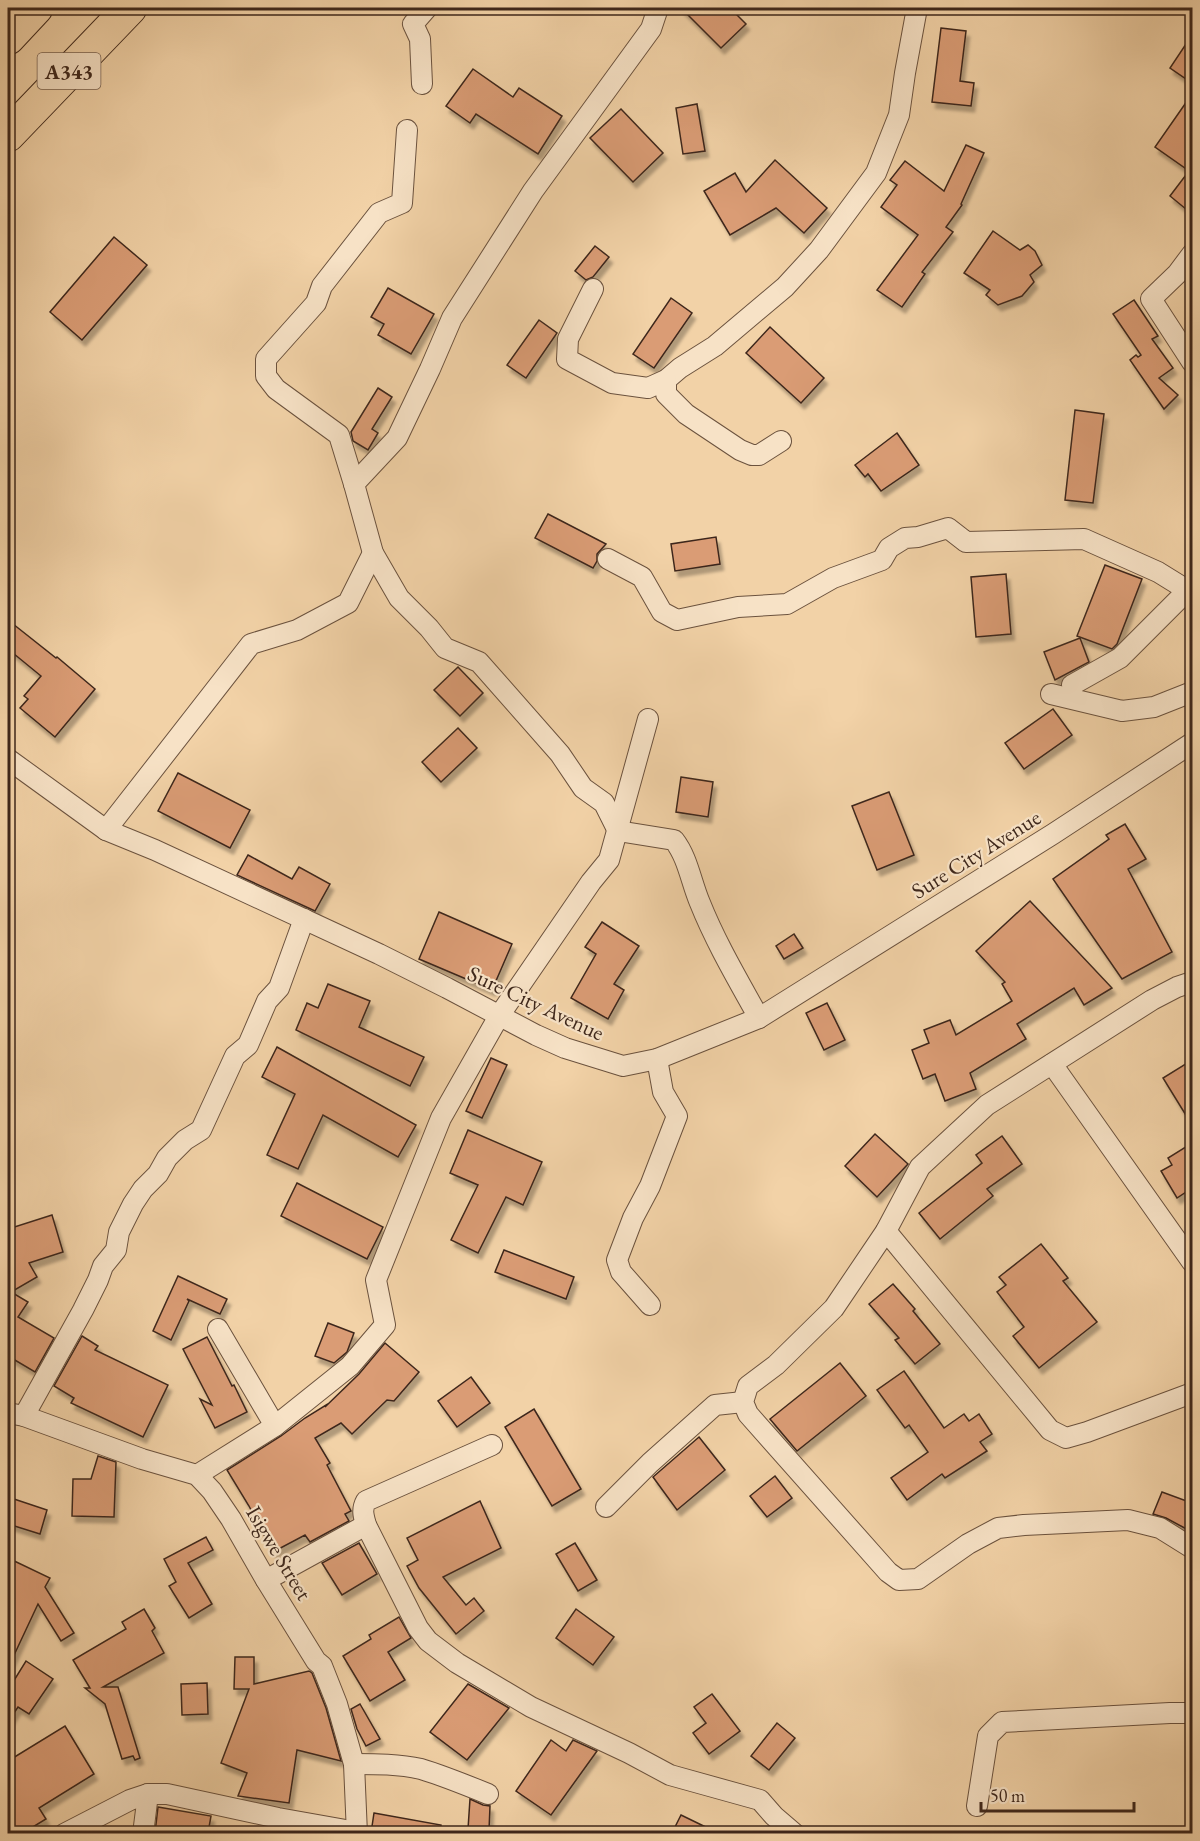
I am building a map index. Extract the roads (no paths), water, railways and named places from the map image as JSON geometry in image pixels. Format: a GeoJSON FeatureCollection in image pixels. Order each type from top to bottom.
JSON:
{"type":"FeatureCollection","features":[{"type":"Feature","properties":{"kind":"highway"},"geometry":{"type":"LineString","coordinates":[[8,38],[24,8]]}},
{"type":"Feature","properties":{"kind":"highway","name":"A343"},"geometry":{"type":"LineString","coordinates":[[8,38],[36,8]]}},
{"type":"Feature","properties":{"kind":"highway","name":"A343"},"geometry":{"type":"LineString","coordinates":[[8,135],[130,8]]}},
{"type":"Feature","properties":{"kind":"street"},"geometry":{"type":"LineString","coordinates":[[422,84],[420,39],[413,24],[427,8]]}},
{"type":"Feature","properties":{"kind":"street"},"geometry":{"type":"LineString","coordinates":[[354,484],[397,438],[452,318],[533,191],[651,29],[658,8]]}},
{"type":"Feature","properties":{"kind":"street"},"geometry":{"type":"LineString","coordinates":[[593,290],[568,339],[567,359],[612,382],[648,388],[666,380],[680,368],[715,346],[785,288],[819,250],[876,173],[899,115],[917,8]]}},
{"type":"Feature","properties":{"kind":"street"},"geometry":{"type":"LineString","coordinates":[[407,130],[402,203],[379,213],[322,286],[316,303],[266,359],[266,376],[276,389],[339,435],[373,553],[399,598],[445,648],[479,663],[560,754],[583,788],[604,803],[618,831]]}},
{"type":"Feature","properties":{"kind":"street"},"geometry":{"type":"LineString","coordinates":[[1192,254],[1177,274],[1151,299],[1192,362]]}},
{"type":"Feature","properties":{"kind":"street"},"geometry":{"type":"LineString","coordinates":[[666,380],[666,394],[686,414],[740,450],[752,455],[759,454],[781,441]]}},
{"type":"Feature","properties":{"kind":"street"},"geometry":{"type":"LineString","coordinates":[[608,559],[642,576],[662,612],[677,620],[738,607],[787,604],[833,578],[882,560],[889,548],[905,538],[918,537],[948,528],[966,542],[1084,540],[1158,572],[1190,591],[1120,658],[1072,685]]}},
{"type":"Feature","properties":{"kind":"street"},"geometry":{"type":"LineString","coordinates":[[106,830],[251,644],[297,630],[348,603],[373,553]]}},
{"type":"Feature","properties":{"kind":"street"},"geometry":{"type":"LineString","coordinates":[[1051,694],[1122,711],[1154,707],[1192,692]]}},
{"type":"Feature","properties":{"kind":"street"},"geometry":{"type":"LineString","coordinates":[[304,920],[279,988],[267,1001],[248,1045],[235,1056],[201,1130],[185,1140],[167,1158],[158,1174],[143,1189],[133,1204],[119,1232],[116,1250],[103,1266],[83,1310],[16,1414],[142,1459],[197,1475],[275,1426],[350,1366],[385,1325],[376,1280],[441,1118],[499,1016],[585,890],[609,860],[648,719]]}},
{"type":"Feature","properties":{"kind":"street","name":"Sure City Avenue"},"geometry":{"type":"LineString","coordinates":[[8,759],[106,830],[155,850],[304,920],[447,988],[565,1048],[623,1066],[657,1059],[759,1018],[999,868],[1192,743]]}},
{"type":"Feature","properties":{"kind":"street"},"geometry":{"type":"LineString","coordinates":[[618,831],[674,840],[682,850],[699,901],[714,936],[759,1018]]}},
{"type":"Feature","properties":{"kind":"street"},"geometry":{"type":"LineString","coordinates":[[1192,982],[1152,1000],[987,1105],[920,1167],[886,1231],[834,1308],[777,1365],[748,1386],[743,1402],[748,1414],[888,1572],[900,1580],[918,1579],[968,1544],[998,1528],[1024,1525],[1128,1520],[1160,1528],[1192,1548]]}},
{"type":"Feature","properties":{"kind":"street"},"geometry":{"type":"LineString","coordinates":[[650,1305],[621,1272],[617,1260],[633,1218],[650,1186],[677,1116],[663,1092],[657,1059]]}},
{"type":"Feature","properties":{"kind":"street"},"geometry":{"type":"LineString","coordinates":[[1052,1064],[1192,1262]]}},
{"type":"Feature","properties":{"kind":"street"},"geometry":{"type":"LineString","coordinates":[[886,1231],[1050,1430],[1066,1438],[1192,1393]]}},
{"type":"Feature","properties":{"kind":"street"},"geometry":{"type":"LineString","coordinates":[[218,1329],[275,1426]]}},
{"type":"Feature","properties":{"kind":"street"},"geometry":{"type":"LineString","coordinates":[[606,1507],[650,1463],[715,1405],[743,1402]]}},
{"type":"Feature","properties":{"kind":"street"},"geometry":{"type":"LineString","coordinates":[[492,1444],[366,1502],[363,1510],[366,1525],[418,1628],[428,1641],[457,1663],[531,1707],[670,1775],[760,1800],[774,1816],[795,1833]]}},
{"type":"Feature","properties":{"kind":"street","name":"Isigwe Street"},"geometry":{"type":"LineString","coordinates":[[197,1475],[212,1491],[231,1519],[316,1661],[322,1666],[337,1704],[354,1764],[357,1833]]}},
{"type":"Feature","properties":{"kind":"street"},"geometry":{"type":"LineString","coordinates":[[266,1580],[366,1525]]}},
{"type":"Feature","properties":{"kind":"street"},"geometry":{"type":"LineString","coordinates":[[977,1806],[988,1736],[1002,1722],[1192,1713]]}},
{"type":"Feature","properties":{"kind":"street"},"geometry":{"type":"LineString","coordinates":[[354,1764],[391,1765],[419,1769],[488,1794]]}},
{"type":"Feature","properties":{"kind":"street"},"geometry":{"type":"LineString","coordinates":[[64,1833],[130,1800],[148,1794],[167,1794],[357,1833]]}},
{"type":"Feature","properties":{"kind":"street"},"geometry":{"type":"LineString","coordinates":[[142,1833],[148,1794]]}}]}
